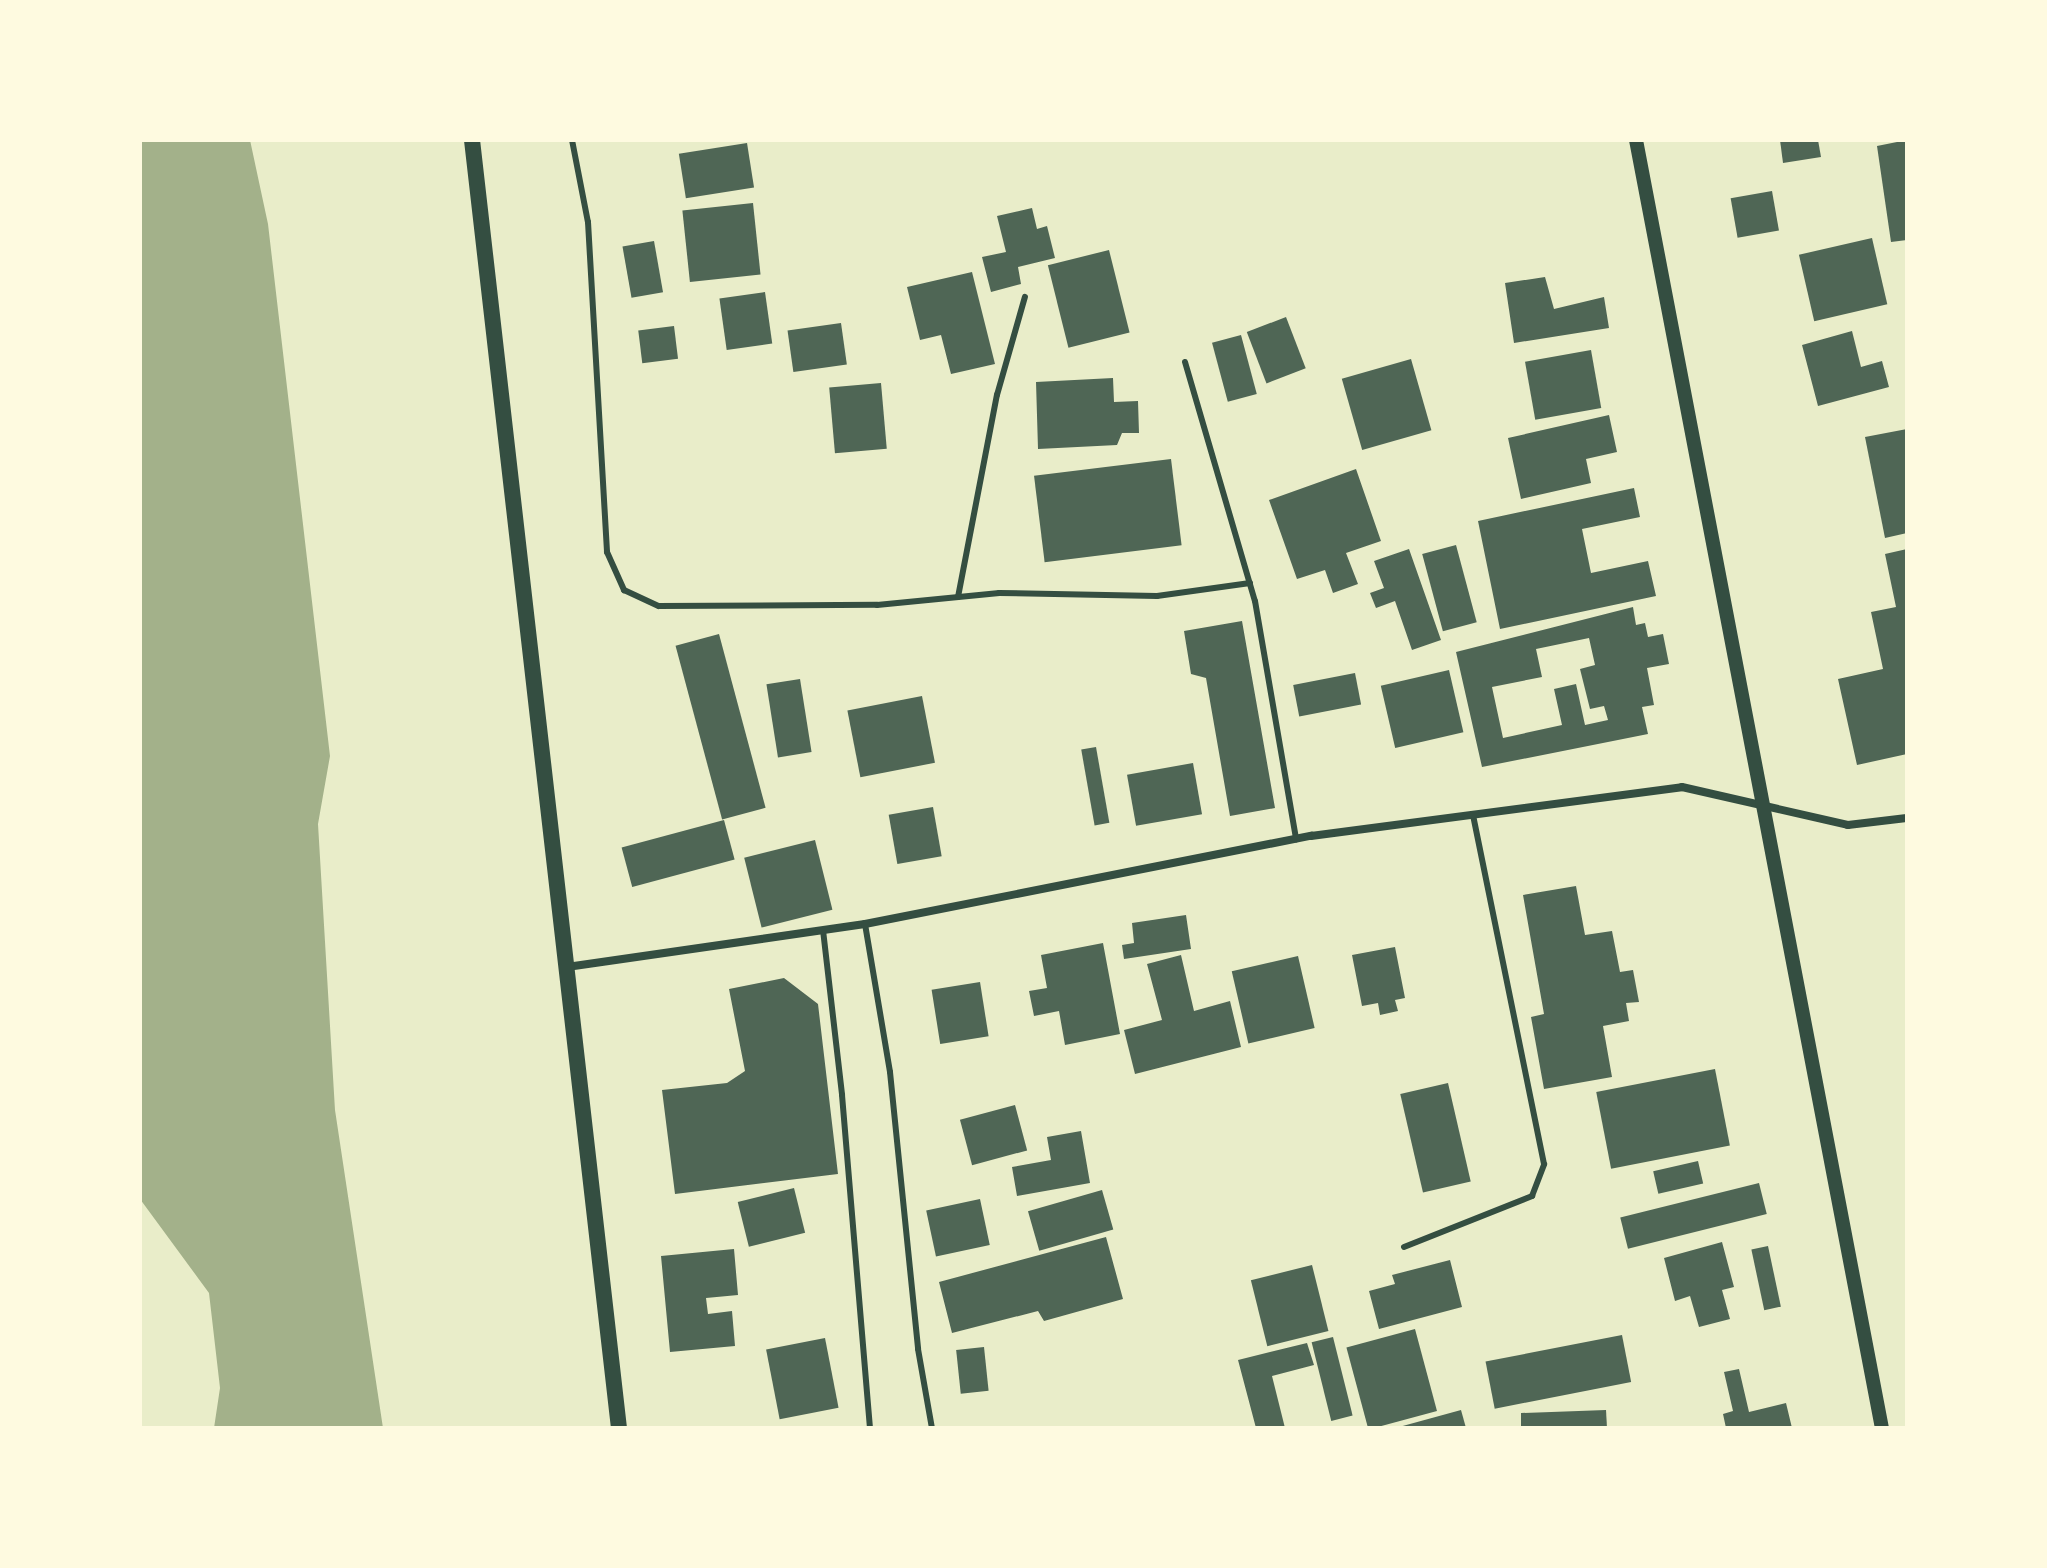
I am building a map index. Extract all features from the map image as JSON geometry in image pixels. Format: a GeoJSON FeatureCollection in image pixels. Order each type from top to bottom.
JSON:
{"type":"FeatureCollection","features":[{"type":"Feature","properties":{"kind":"main road"},"geometry":{"type":"LineString","coordinates":[[472,140],[619,1428]]}},
{"type":"Feature","properties":{"kind":"street"},"geometry":{"type":"LineString","coordinates":[[1636,140],[1882,1428]]}},
{"type":"Feature","properties":{"kind":"street"},"geometry":{"type":"LineString","coordinates":[[567,967],[865,924],[1296,839],[1682,787],[1848,825],[1907,818]]}},
{"type":"Feature","properties":{"kind":"lane"},"geometry":{"type":"LineString","coordinates":[[572,140],[588,222],[607,552],[624,590],[659,606],[877,605],[958,597],[1157,596],[1250,583]]}},
{"type":"Feature","properties":{"kind":"lane"},"geometry":{"type":"LineString","coordinates":[[958,597],[997,395],[1025,297]]}},
{"type":"Feature","properties":{"kind":"lane"},"geometry":{"type":"LineString","coordinates":[[1185,362],[1250,583],[1296,839]]}},
{"type":"Feature","properties":{"kind":"lane"},"geometry":{"type":"LineString","coordinates":[[1404,1247],[1532,1196],[1544,1164],[1473,816]]}},
{"type":"Feature","properties":{"kind":"lane"},"geometry":{"type":"LineString","coordinates":[[865,924],[890,1072],[918,1349],[932,1428]]}},
{"type":"Feature","properties":{"kind":"lane"},"geometry":{"type":"LineString","coordinates":[[823,930],[842,1095],[870,1428]]}},
{"type":"Feature","properties":{"kind":"shaded area"},"geometry":{"type":"Polygon","coordinates":[[[140,140],[250,140],[268,224],[330,756],[318,824],[335,1110],[383,1428],[214,1428],[220,1388],[209,1293],[140,1199],[140,140]]]}},
{"type":"Feature","properties":{"kind":"building"},"geometry":{"type":"Polygon","coordinates":[[[1780,140],[1818,140],[1821,157],[1783,163],[1780,140]]]}},
{"type":"Feature","properties":{"kind":"building"},"geometry":{"type":"Polygon","coordinates":[[[1907,140],[1907,240],[1891,242],[1877,146],[1907,140]]]}},
{"type":"Feature","properties":{"kind":"building"},"geometry":{"type":"Polygon","coordinates":[[[747,143],[754,187],[686,198],[679,154],[747,143]]]}},
{"type":"Feature","properties":{"kind":"building"},"geometry":{"type":"Polygon","coordinates":[[[1772,191],[1779,230],[1738,238],[1731,198],[1772,191]]]}},
{"type":"Feature","properties":{"kind":"building"},"geometry":{"type":"Polygon","coordinates":[[[753,203],[761,275],[690,282],[682,210],[753,203]]]}},
{"type":"Feature","properties":{"kind":"building"},"geometry":{"type":"Polygon","coordinates":[[[1032,208],[1037,229],[1047,226],[1055,258],[1018,267],[1021,284],[991,292],[982,257],[1006,252],[997,216],[1032,208]]]}},
{"type":"Feature","properties":{"kind":"building"},"geometry":{"type":"Polygon","coordinates":[[[1872,238],[1887,304],[1814,321],[1799,255],[1872,238]]]}},
{"type":"Feature","properties":{"kind":"building"},"geometry":{"type":"Polygon","coordinates":[[[654,241],[663,292],[632,298],[622,247],[654,241]]]}},
{"type":"Feature","properties":{"kind":"building"},"geometry":{"type":"Polygon","coordinates":[[[1109,250],[1130,332],[1068,348],[1048,265],[1109,250]]]}},
{"type":"Feature","properties":{"kind":"building"},"geometry":{"type":"Polygon","coordinates":[[[972,272],[995,364],[951,374],[941,335],[920,340],[907,287],[972,272]]]}},
{"type":"Feature","properties":{"kind":"building"},"geometry":{"type":"Polygon","coordinates":[[[1545,277],[1554,309],[1604,297],[1609,328],[1514,343],[1505,283],[1545,277]]]}},
{"type":"Feature","properties":{"kind":"building"},"geometry":{"type":"Polygon","coordinates":[[[765,292],[772,343],[727,350],[719,298],[765,292]]]}},
{"type":"Feature","properties":{"kind":"building"},"geometry":{"type":"Polygon","coordinates":[[[1286,317],[1306,368],[1266,383],[1247,332],[1286,317]]]}},
{"type":"Feature","properties":{"kind":"building"},"geometry":{"type":"Polygon","coordinates":[[[841,323],[847,365],[793,372],[788,331],[841,323]]]}},
{"type":"Feature","properties":{"kind":"building"},"geometry":{"type":"Polygon","coordinates":[[[674,326],[678,359],[642,363],[638,330],[674,326]]]}},
{"type":"Feature","properties":{"kind":"building"},"geometry":{"type":"Polygon","coordinates":[[[1852,331],[1861,367],[1882,361],[1889,387],[1818,406],[1802,345],[1852,331]]]}},
{"type":"Feature","properties":{"kind":"building"},"geometry":{"type":"Polygon","coordinates":[[[1241,335],[1257,394],[1228,402],[1212,343],[1241,335]]]}},
{"type":"Feature","properties":{"kind":"building"},"geometry":{"type":"Polygon","coordinates":[[[1591,350],[1601,408],[1535,420],[1525,362],[1591,350]]]}},
{"type":"Feature","properties":{"kind":"building"},"geometry":{"type":"Polygon","coordinates":[[[1411,359],[1431,430],[1362,450],[1342,379],[1411,359]]]}},
{"type":"Feature","properties":{"kind":"building"},"geometry":{"type":"Polygon","coordinates":[[[1113,378],[1114,402],[1138,401],[1139,433],[1122,433],[1117,445],[1038,449],[1036,382],[1113,378]]]}},
{"type":"Feature","properties":{"kind":"building"},"geometry":{"type":"Polygon","coordinates":[[[881,383],[887,449],[835,453],[829,388],[881,383]]]}},
{"type":"Feature","properties":{"kind":"building"},"geometry":{"type":"Polygon","coordinates":[[[1609,415],[1617,452],[1586,459],[1591,483],[1521,499],[1508,438],[1609,415]]]}},
{"type":"Feature","properties":{"kind":"building"},"geometry":{"type":"Polygon","coordinates":[[[1907,429],[1907,533],[1885,538],[1865,437],[1907,429]]]}},
{"type":"Feature","properties":{"kind":"building"},"geometry":{"type":"Polygon","coordinates":[[[1171,459],[1182,545],[1045,562],[1034,476],[1171,459]]]}},
{"type":"Feature","properties":{"kind":"building"},"geometry":{"type":"Polygon","coordinates":[[[1356,469],[1381,541],[1346,553],[1358,584],[1333,593],[1325,570],[1297,579],[1269,500],[1356,469]]]}},
{"type":"Feature","properties":{"kind":"building"},"geometry":{"type":"Polygon","coordinates":[[[1634,488],[1640,517],[1582,529],[1591,573],[1648,561],[1656,596],[1500,629],[1478,521],[1634,488]]]}},
{"type":"Feature","properties":{"kind":"building"},"geometry":{"type":"Polygon","coordinates":[[[1456,545],[1477,622],[1443,631],[1422,554],[1456,545]]]}},
{"type":"Feature","properties":{"kind":"building"},"geometry":{"type":"Polygon","coordinates":[[[1409,549],[1441,640],[1412,650],[1395,601],[1376,608],[1370,593],[1384,588],[1374,561],[1409,549]]]}},
{"type":"Feature","properties":{"kind":"building"},"geometry":{"type":"Polygon","coordinates":[[[1907,549],[1907,754],[1857,765],[1838,679],[1883,669],[1871,612],[1896,607],[1885,554],[1907,549]]]}},
{"type":"Feature","properties":{"kind":"building"},"geometry":{"type":"Polygon","coordinates":[[[1633,607],[1636,625],[1645,623],[1648,637],[1663,634],[1669,664],[1647,668],[1654,705],[1642,707],[1648,734],[1482,767],[1456,652],[1633,607]],[[1589,638],[1536,649],[1542,677],[1492,687],[1503,738],[1562,725],[1554,689],[1576,684],[1585,725],[1608,720],[1604,706],[1590,709],[1580,669],[1595,665],[1589,638]]]}},
{"type":"Feature","properties":{"kind":"building"},"geometry":{"type":"Polygon","coordinates":[[[1242,621],[1275,808],[1230,816],[1206,678],[1191,674],[1184,631],[1242,621]]]}},
{"type":"Feature","properties":{"kind":"building"},"geometry":{"type":"Polygon","coordinates":[[[719,634],[766,808],[722,820],[676,646],[719,634]]]}},
{"type":"Feature","properties":{"kind":"building"},"geometry":{"type":"Polygon","coordinates":[[[1449,670],[1463,732],[1395,748],[1381,686],[1449,670]]]}},
{"type":"Feature","properties":{"kind":"building"},"geometry":{"type":"Polygon","coordinates":[[[1355,673],[1361,704],[1299,716],[1293,685],[1355,673]]]}},
{"type":"Feature","properties":{"kind":"building"},"geometry":{"type":"Polygon","coordinates":[[[800,679],[812,752],[778,757],[766,684],[800,679]]]}},
{"type":"Feature","properties":{"kind":"building"},"geometry":{"type":"Polygon","coordinates":[[[922,696],[935,763],[860,777],[847,711],[922,696]]]}},
{"type":"Feature","properties":{"kind":"building"},"geometry":{"type":"Polygon","coordinates":[[[1096,747],[1109,823],[1095,825],[1081,750],[1096,747]]]}},
{"type":"Feature","properties":{"kind":"building"},"geometry":{"type":"Polygon","coordinates":[[[1193,763],[1202,814],[1136,826],[1127,775],[1193,763]]]}},
{"type":"Feature","properties":{"kind":"building"},"geometry":{"type":"Polygon","coordinates":[[[933,807],[942,856],[897,864],[889,815],[933,807]]]}},
{"type":"Feature","properties":{"kind":"building"},"geometry":{"type":"Polygon","coordinates":[[[724,820],[735,860],[632,887],[622,847],[724,820]]]}},
{"type":"Feature","properties":{"kind":"building"},"geometry":{"type":"Polygon","coordinates":[[[815,840],[832,910],[762,928],[744,858],[815,840]]]}},
{"type":"Feature","properties":{"kind":"building"},"geometry":{"type":"Polygon","coordinates":[[[1576,886],[1585,935],[1612,931],[1620,972],[1633,970],[1639,1002],[1626,1003],[1629,1021],[1603,1026],[1612,1077],[1544,1089],[1531,1017],[1544,1014],[1523,895],[1576,886]]]}},
{"type":"Feature","properties":{"kind":"building"},"geometry":{"type":"Polygon","coordinates":[[[1186,915],[1191,949],[1124,959],[1122,945],[1134,943],[1132,923],[1186,915]]]}},
{"type":"Feature","properties":{"kind":"building"},"geometry":{"type":"Polygon","coordinates":[[[1103,943],[1120,1034],[1065,1045],[1059,1011],[1034,1016],[1029,991],[1047,988],[1041,955],[1103,943]]]}},
{"type":"Feature","properties":{"kind":"building"},"geometry":{"type":"Polygon","coordinates":[[[1395,947],[1405,998],[1395,1000],[1398,1011],[1380,1015],[1378,1003],[1362,1006],[1352,955],[1395,947]]]}},
{"type":"Feature","properties":{"kind":"building"},"geometry":{"type":"Polygon","coordinates":[[[1181,955],[1194,1011],[1230,1001],[1241,1047],[1135,1074],[1124,1030],[1162,1020],[1147,964],[1181,955]]]}},
{"type":"Feature","properties":{"kind":"building"},"geometry":{"type":"Polygon","coordinates":[[[1298,956],[1315,1028],[1248,1043],[1232,971],[1298,956]]]}},
{"type":"Feature","properties":{"kind":"building"},"geometry":{"type":"Polygon","coordinates":[[[784,978],[818,1004],[838,1174],[675,1194],[662,1090],[727,1083],[745,1071],[729,989],[784,978]]]}},
{"type":"Feature","properties":{"kind":"building"},"geometry":{"type":"Polygon","coordinates":[[[980,982],[989,1036],[940,1044],[932,990],[980,982]]]}},
{"type":"Feature","properties":{"kind":"building"},"geometry":{"type":"Polygon","coordinates":[[[1715,1069],[1730,1146],[1611,1169],[1596,1092],[1715,1069]]]}},
{"type":"Feature","properties":{"kind":"building"},"geometry":{"type":"Polygon","coordinates":[[[1448,1083],[1471,1181],[1423,1192],[1400,1094],[1448,1083]]]}},
{"type":"Feature","properties":{"kind":"building"},"geometry":{"type":"Polygon","coordinates":[[[1015,1105],[1027,1150],[972,1165],[960,1120],[1015,1105]]]}},
{"type":"Feature","properties":{"kind":"building"},"geometry":{"type":"Polygon","coordinates":[[[1081,1131],[1090,1183],[1017,1196],[1012,1167],[1051,1160],[1047,1137],[1081,1131]]]}},
{"type":"Feature","properties":{"kind":"building"},"geometry":{"type":"Polygon","coordinates":[[[1698,1161],[1703,1183],[1658,1194],[1653,1171],[1698,1161]]]}},
{"type":"Feature","properties":{"kind":"building"},"geometry":{"type":"Polygon","coordinates":[[[1759,1183],[1767,1214],[1628,1249],[1620,1218],[1759,1183]]]}},
{"type":"Feature","properties":{"kind":"building"},"geometry":{"type":"Polygon","coordinates":[[[794,1188],[805,1233],[749,1247],[738,1202],[794,1188]]]}},
{"type":"Feature","properties":{"kind":"building"},"geometry":{"type":"Polygon","coordinates":[[[1102,1190],[1113,1229],[1039,1251],[1028,1211],[1102,1190]]]}},
{"type":"Feature","properties":{"kind":"building"},"geometry":{"type":"Polygon","coordinates":[[[980,1199],[990,1245],[936,1256],[926,1210],[980,1199]]]}},
{"type":"Feature","properties":{"kind":"building"},"geometry":{"type":"Polygon","coordinates":[[[1106,1237],[1123,1299],[1044,1321],[1038,1311],[952,1333],[939,1282],[1106,1237]]]}},
{"type":"Feature","properties":{"kind":"building"},"geometry":{"type":"Polygon","coordinates":[[[1722,1242],[1734,1287],[1722,1290],[1730,1319],[1699,1327],[1690,1296],[1675,1301],[1664,1258],[1722,1242]]]}},
{"type":"Feature","properties":{"kind":"building"},"geometry":{"type":"Polygon","coordinates":[[[1768,1246],[1781,1307],[1764,1310],[1751,1250],[1768,1246]]]}},
{"type":"Feature","properties":{"kind":"building"},"geometry":{"type":"Polygon","coordinates":[[[734,1249],[738,1295],[706,1298],[708,1314],[732,1311],[735,1346],[670,1352],[661,1256],[734,1249]]]}},
{"type":"Feature","properties":{"kind":"building"},"geometry":{"type":"Polygon","coordinates":[[[1450,1260],[1462,1307],[1379,1329],[1369,1291],[1395,1284],[1392,1275],[1450,1260]]]}},
{"type":"Feature","properties":{"kind":"building"},"geometry":{"type":"Polygon","coordinates":[[[1312,1265],[1328,1331],[1267,1346],[1251,1280],[1312,1265]]]}},
{"type":"Feature","properties":{"kind":"building"},"geometry":{"type":"Polygon","coordinates":[[[1415,1329],[1437,1411],[1368,1428],[1346,1347],[1415,1329]]]}},
{"type":"Feature","properties":{"kind":"building"},"geometry":{"type":"Polygon","coordinates":[[[1622,1335],[1631,1382],[1495,1409],[1486,1362],[1622,1335]]]}},
{"type":"Feature","properties":{"kind":"building"},"geometry":{"type":"Polygon","coordinates":[[[1333,1337],[1353,1416],[1331,1421],[1312,1342],[1333,1337]]]}},
{"type":"Feature","properties":{"kind":"building"},"geometry":{"type":"Polygon","coordinates":[[[825,1338],[839,1408],[780,1419],[766,1349],[825,1338]]]}},
{"type":"Feature","properties":{"kind":"building"},"geometry":{"type":"Polygon","coordinates":[[[1307,1343],[1314,1365],[1272,1376],[1285,1428],[1256,1428],[1238,1360],[1307,1343]]]}},
{"type":"Feature","properties":{"kind":"building"},"geometry":{"type":"Polygon","coordinates":[[[984,1347],[989,1391],[961,1394],[956,1350],[984,1347]]]}},
{"type":"Feature","properties":{"kind":"building"},"geometry":{"type":"Polygon","coordinates":[[[1739,1369],[1749,1412],[1786,1403],[1792,1428],[1726,1428],[1723,1414],[1733,1411],[1724,1372],[1739,1369]]]}},
{"type":"Feature","properties":{"kind":"building"},"geometry":{"type":"Polygon","coordinates":[[[1461,1410],[1466,1428],[1399,1427],[1461,1410]]]}},
{"type":"Feature","properties":{"kind":"building"},"geometry":{"type":"Polygon","coordinates":[[[1606,1410],[1607,1428],[1521,1428],[1521,1413],[1606,1410]]]}}]}
